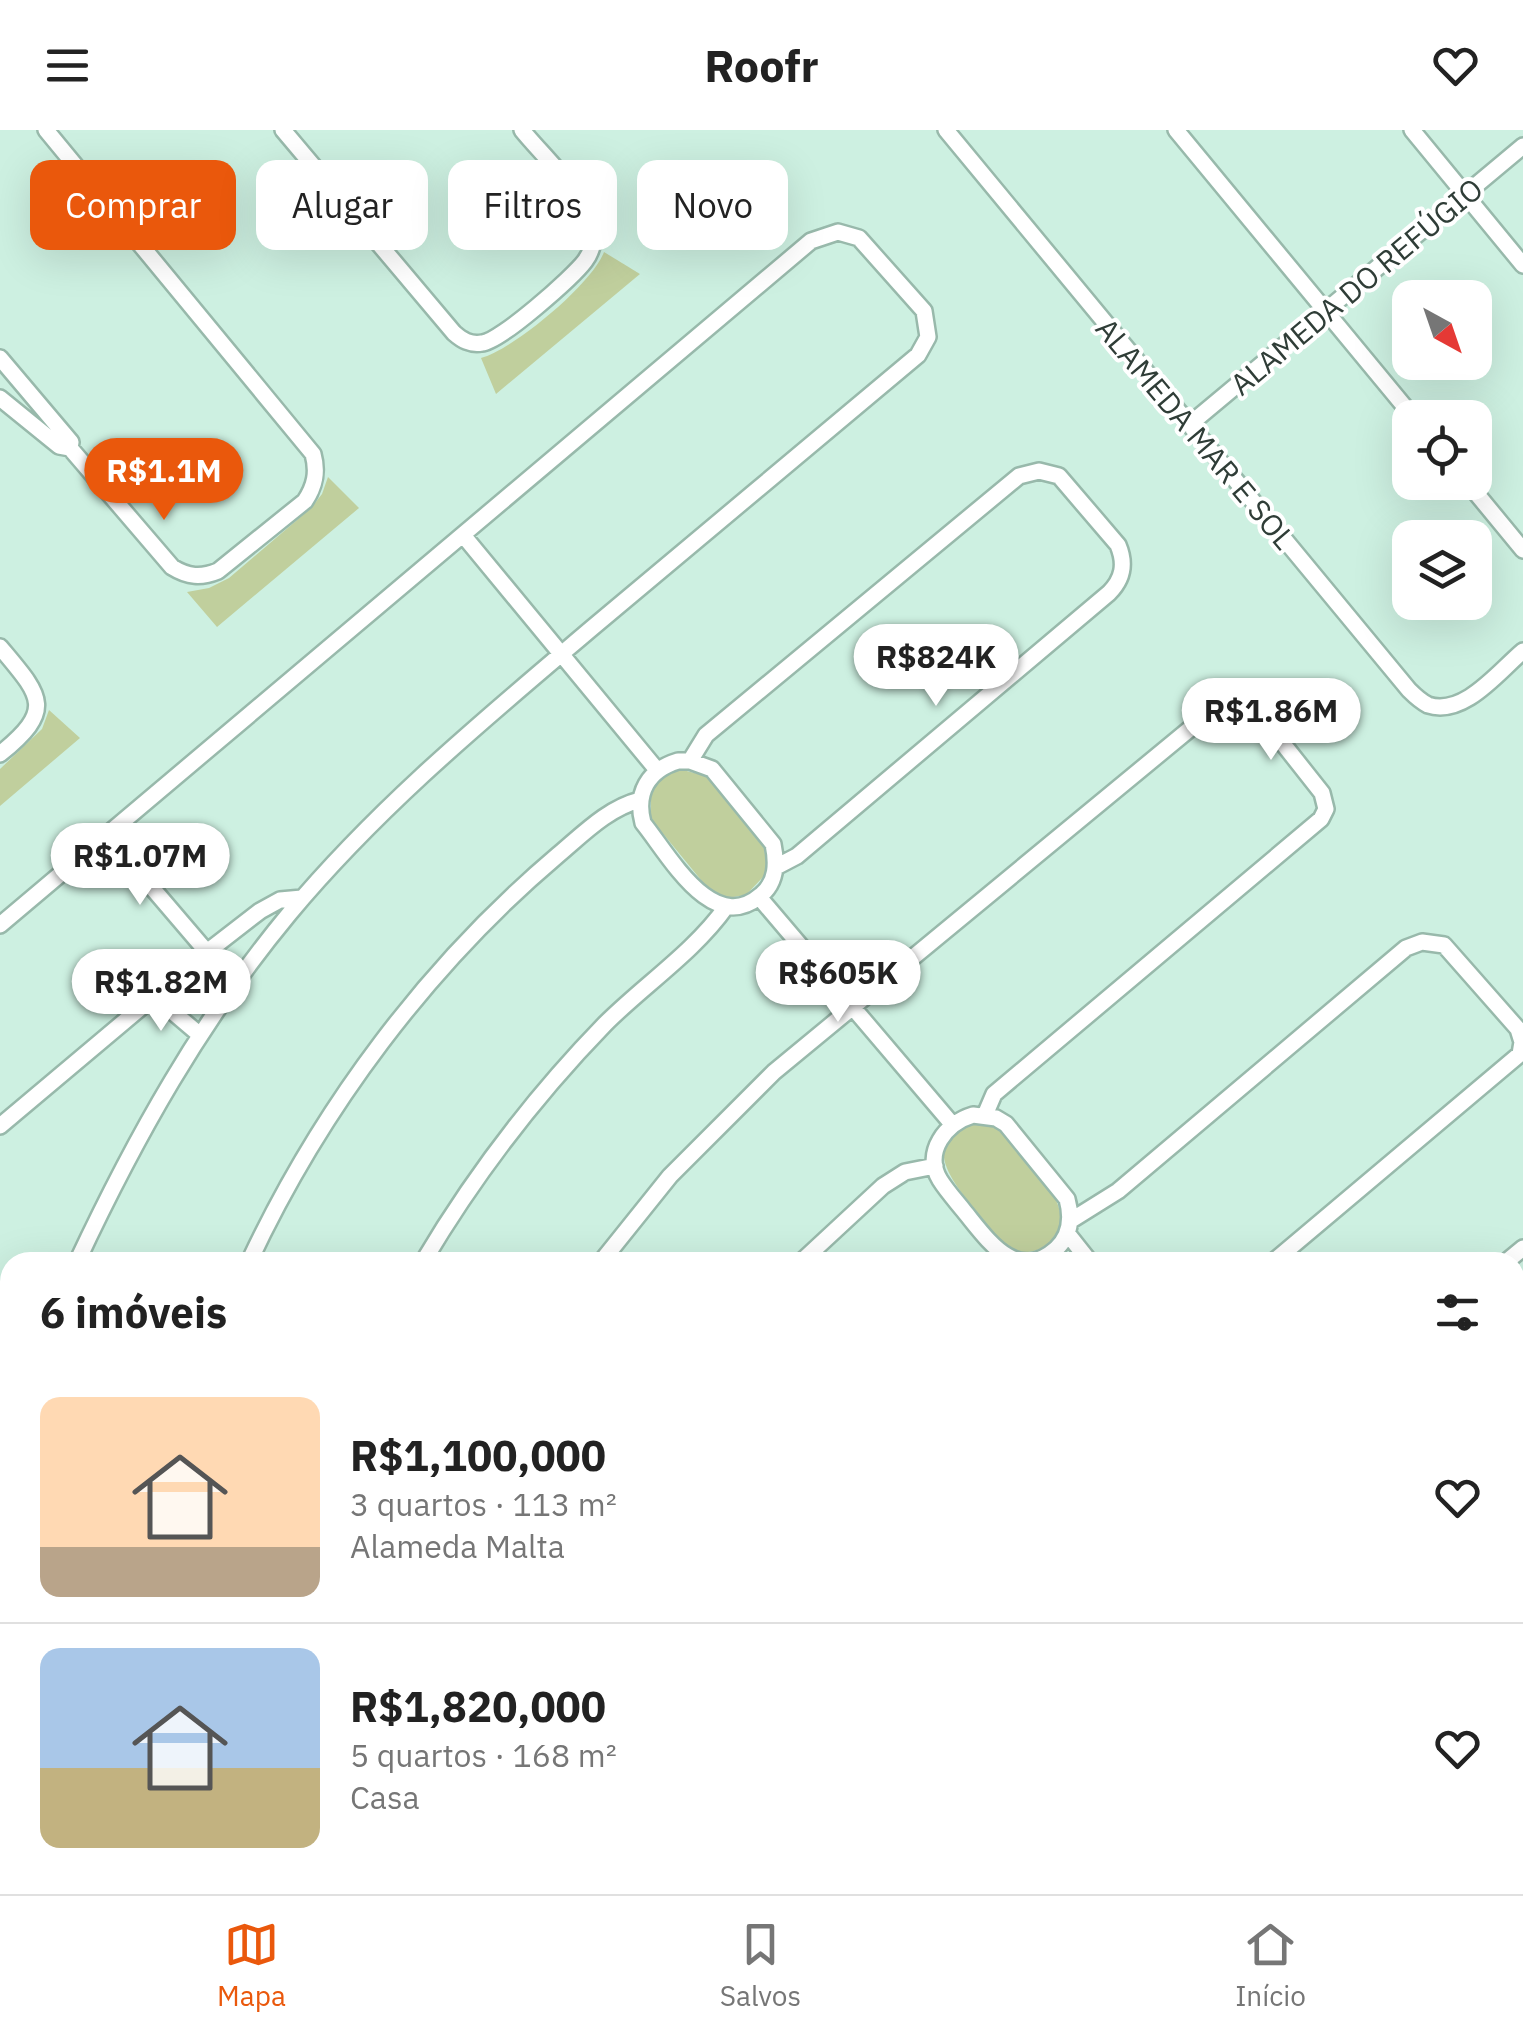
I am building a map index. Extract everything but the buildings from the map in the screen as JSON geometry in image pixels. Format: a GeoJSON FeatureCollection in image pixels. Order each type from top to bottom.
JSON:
{"type":"FeatureCollection","features":[{"type":"Feature","properties":{"kind":"street"},"geometry":{"type":"LineString","coordinates":[[0,398],[60,446],[70,448],[172,567],[186,574],[202,576],[218,571],[310,494],[316,478],[314,454],[46,130]]}},
{"type":"Feature","properties":{"kind":"street"},"geometry":{"type":"LineString","coordinates":[[283,130],[459,338],[473,343],[488,342],[536,306],[584,262],[592,247],[594,230],[585,206],[522,130]]}},
{"type":"Feature","properties":{"kind":"street","name":"ALAMEDA MAR E SOL"},"geometry":{"type":"LineString","coordinates":[[946,130],[1409,690],[1427,704],[1448,707],[1462,702],[1523,651]]}},
{"type":"Feature","properties":{"kind":"street"},"geometry":{"type":"LineString","coordinates":[[1176,130],[1399,400]]}},
{"type":"Feature","properties":{"kind":"street"},"geometry":{"type":"LineString","coordinates":[[1412,130],[1523,266]]}},
{"type":"Feature","properties":{"kind":"street","name":"ALAMEDA DO REFÚGIO"},"geometry":{"type":"LineString","coordinates":[[1189,425],[1523,146]]}},
{"type":"Feature","properties":{"kind":"street"},"geometry":{"type":"LineString","coordinates":[[0,925],[819,236],[838,232],[859,238],[924,311],[928,337],[918,355],[418,778],[302,898],[200,1035],[129,1154],[82,1252]]}},
{"type":"Feature","properties":{"kind":"street"},"geometry":{"type":"LineString","coordinates":[[0,358],[70,442],[70,448]]}},
{"type":"Feature","properties":{"kind":"street"},"geometry":{"type":"LineString","coordinates":[[690,761],[706,735],[1019,476],[1039,471],[1059,476],[1118,546],[1122,574],[1109,593],[796,856],[776,867]]}},
{"type":"Feature","properties":{"kind":"street"},"geometry":{"type":"LineString","coordinates":[[1482,500],[1523,550]]}},
{"type":"Feature","properties":{"kind":"street"},"geometry":{"type":"LineString","coordinates":[[463,535],[657,770]]}},
{"type":"Feature","properties":{"kind":"street"},"geometry":{"type":"LineString","coordinates":[[0,647],[29,682],[37,707],[29,731],[0,754]]}},
{"type":"Feature","properties":{"kind":"street"},"geometry":{"type":"LineString","coordinates":[[609,1252],[703,1140],[774,1072],[854,1010],[1220,704],[1239,702],[1254,707],[1322,793],[1326,809],[1321,819],[994,1094],[984,1115]]}},
{"type":"Feature","properties":{"kind":"street"},"geometry":{"type":"LineString","coordinates":[[678,761],[690,761],[712,769],[772,844],[776,867],[767,889],[738,906],[704,898],[644,824],[640,800],[643,788],[657,770],[678,761]]}},
{"type":"Feature","properties":{"kind":"street"},"geometry":{"type":"LineString","coordinates":[[254,1252],[330,1118],[426,988],[545,866],[617,809],[640,800]]}},
{"type":"Feature","properties":{"kind":"street"},"geometry":{"type":"LineString","coordinates":[[107,835],[207,952]]}},
{"type":"Feature","properties":{"kind":"street"},"geometry":{"type":"LineString","coordinates":[[759,897],[952,1124]]}},
{"type":"Feature","properties":{"kind":"street"},"geometry":{"type":"LineString","coordinates":[[0,1126],[207,952],[280,900],[302,898]]}},
{"type":"Feature","properties":{"kind":"street"},"geometry":{"type":"LineString","coordinates":[[430,1252],[488,1163],[552,1082],[623,1006],[714,924],[726,906]]}},
{"type":"Feature","properties":{"kind":"street"},"geometry":{"type":"LineString","coordinates":[[1069,1227],[1118,1192],[1406,948],[1422,942],[1444,946],[1518,1030],[1520,1054],[1284,1252]]}},
{"type":"Feature","properties":{"kind":"street"},"geometry":{"type":"LineString","coordinates":[[154,996],[200,1035]]}},
{"type":"Feature","properties":{"kind":"street"},"geometry":{"type":"LineString","coordinates":[[1001,1252],[938,1178],[935,1166],[938,1143],[952,1124],[973,1115],[1006,1124],[1061,1189],[1070,1210],[1069,1227],[1060,1252]]}},
{"type":"Feature","properties":{"kind":"street"},"geometry":{"type":"LineString","coordinates":[[812,1252],[883,1186],[906,1172],[935,1166]]}},
{"type":"Feature","properties":{"kind":"street"},"geometry":{"type":"LineString","coordinates":[[1069,1227],[1084,1252]]}},
{"type":"Feature","properties":{"kind":"green space"},"geometry":{"type":"Polygon","coordinates":[[[604,252],[640,274],[496,394],[481,358],[512,342],[550,314],[584,281],[604,252]]]}},
{"type":"Feature","properties":{"kind":"green space"},"geometry":{"type":"Polygon","coordinates":[[[328,477],[359,508],[217,627],[187,592],[209,588],[229,578],[311,508],[328,477]]]}},
{"type":"Feature","properties":{"kind":"green space"},"geometry":{"type":"Polygon","coordinates":[[[49,710],[80,738],[0,806],[0,769],[42,729],[49,710]]]}},
{"type":"Feature","properties":{"kind":"green space"},"geometry":{"type":"Polygon","coordinates":[[[679,769],[706,776],[764,848],[765,875],[746,895],[727,898],[710,891],[651,819],[651,792],[662,777],[679,769]]]}},
{"type":"Feature","properties":{"kind":"green space"},"geometry":{"type":"Polygon","coordinates":[[[974,1124],[1001,1130],[1035,1168],[1056,1200],[1059,1230],[1041,1248],[1022,1252],[1002,1243],[951,1177],[944,1152],[947,1141],[957,1131],[974,1124]]]}}]}
